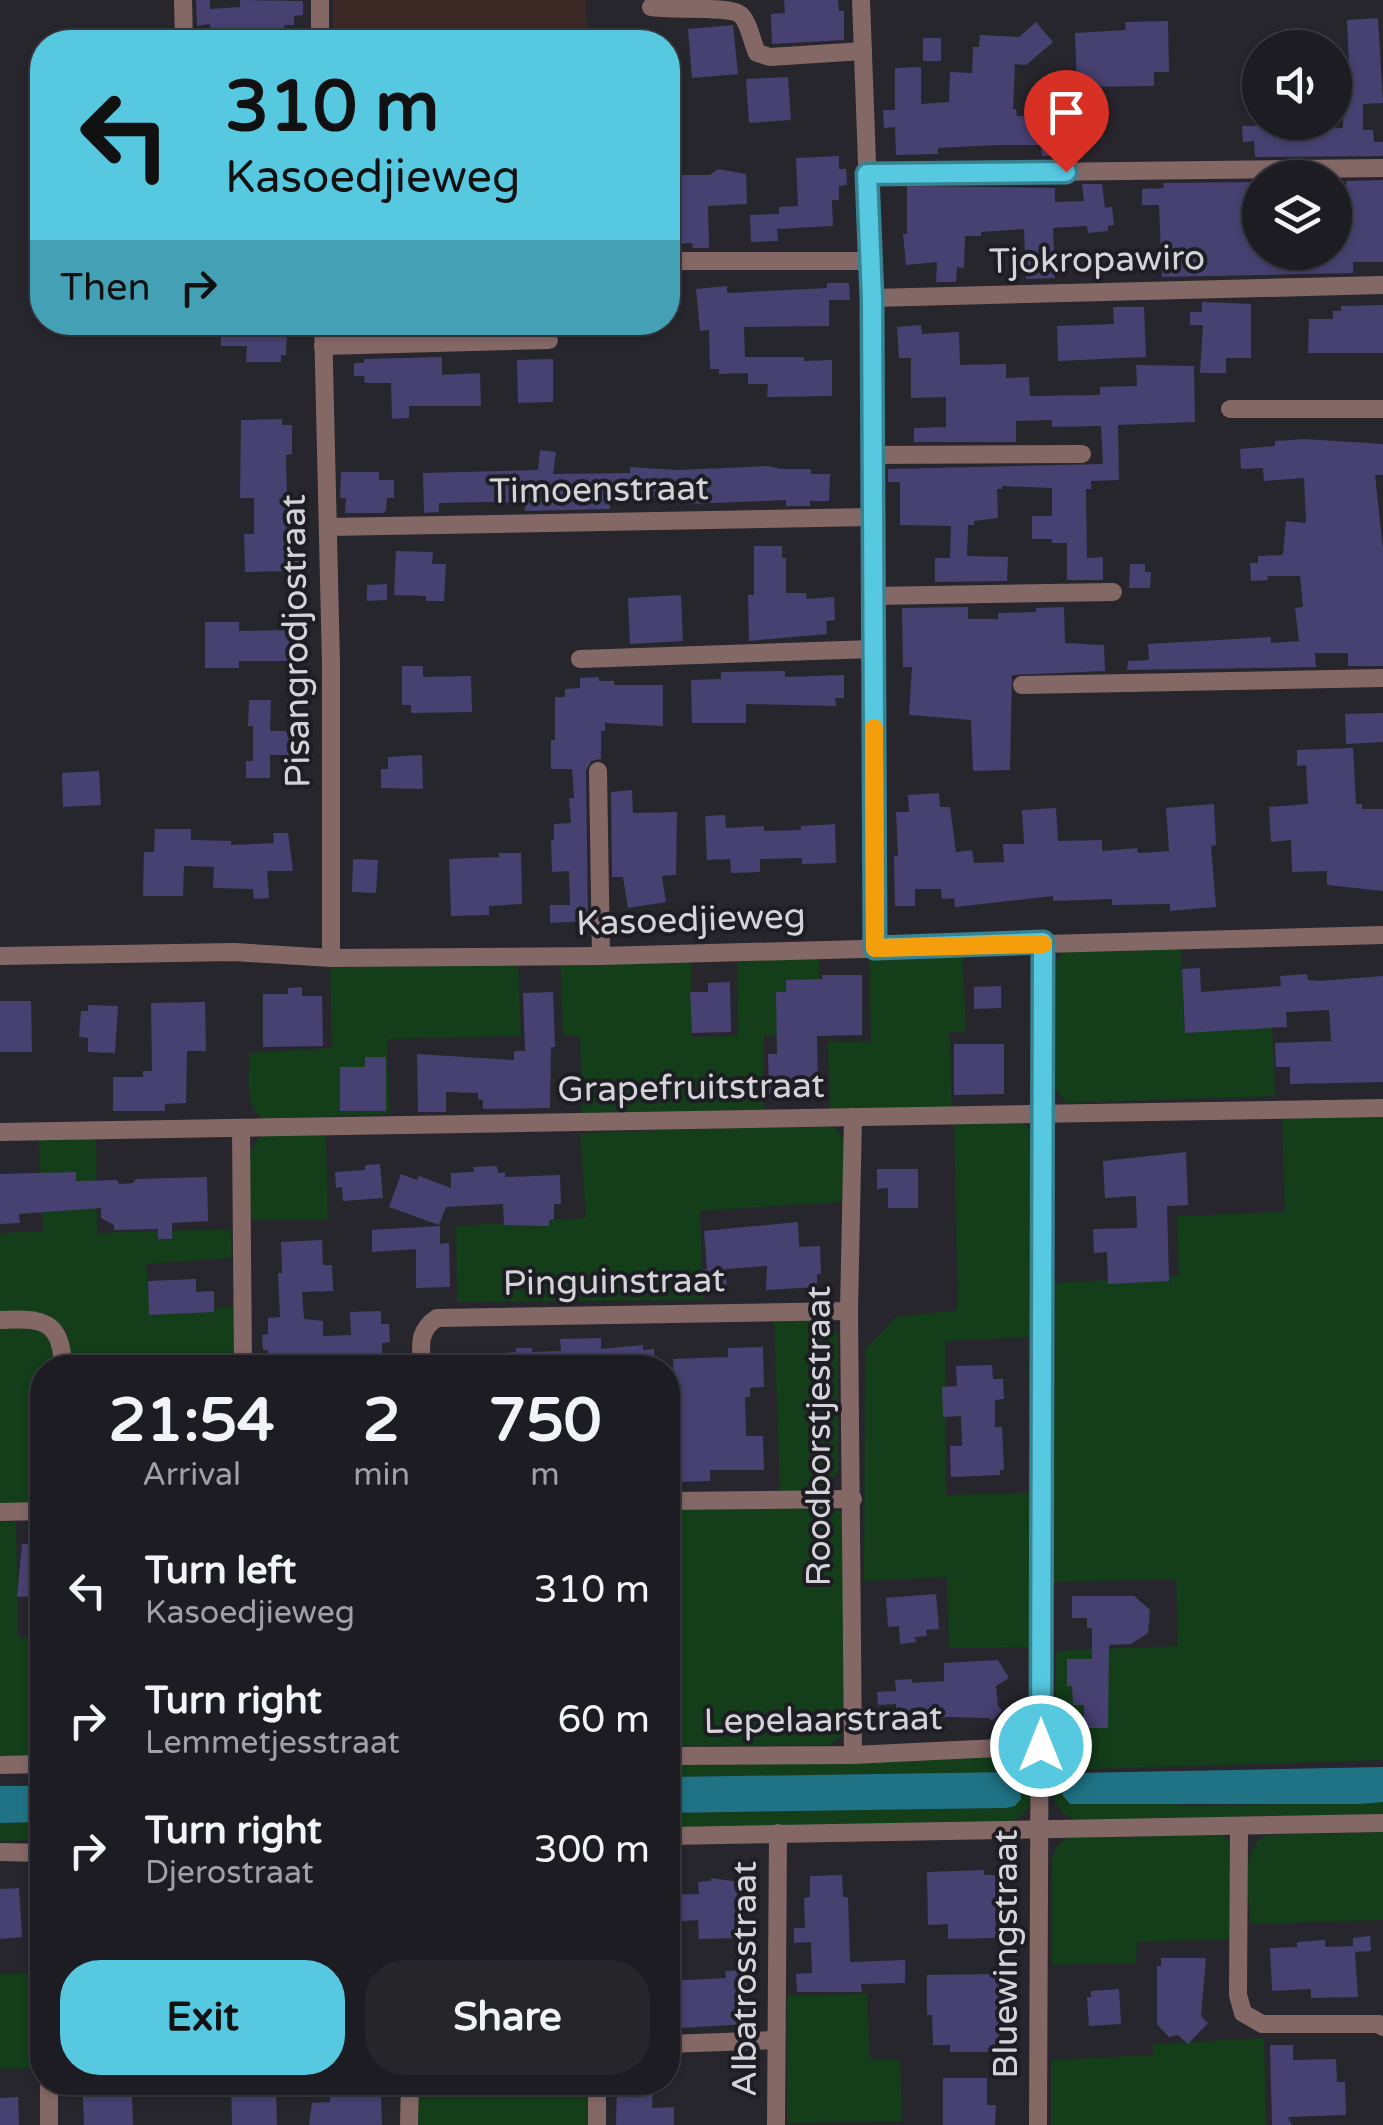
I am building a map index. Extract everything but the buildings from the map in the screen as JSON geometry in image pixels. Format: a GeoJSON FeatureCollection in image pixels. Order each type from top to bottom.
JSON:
{"type":"FeatureCollection","features":[{"type":"Feature","properties":{"kind":"street"},"geometry":{"type":"LineString","coordinates":[[183,0],[184,30]]}},
{"type":"Feature","properties":{"kind":"street"},"geometry":{"type":"LineString","coordinates":[[320,0],[320,30]]}},
{"type":"Feature","properties":{"kind":"street"},"geometry":{"type":"LineString","coordinates":[[861,0],[872,298],[875,948]]}},
{"type":"Feature","properties":{"kind":"street"},"geometry":{"type":"LineString","coordinates":[[651,8],[733,10],[744,18],[757,53],[770,57],[863,51]]}},
{"type":"Feature","properties":{"kind":"street"},"geometry":{"type":"LineString","coordinates":[[867,174],[1383,168]]}},
{"type":"Feature","properties":{"kind":"street"},"geometry":{"type":"LineString","coordinates":[[680,261],[871,260]]}},
{"type":"Feature","properties":{"kind":"street","name":"Tjokropawiro"},"geometry":{"type":"LineString","coordinates":[[872,298],[1383,285]]}},
{"type":"Feature","properties":{"kind":"street","name":"Pisangrodjostraat"},"geometry":{"type":"LineString","coordinates":[[324,335],[331,958]]}},
{"type":"Feature","properties":{"kind":"street"},"geometry":{"type":"LineString","coordinates":[[324,346],[549,340]]}},
{"type":"Feature","properties":{"kind":"street"},"geometry":{"type":"LineString","coordinates":[[1230,409],[1383,408]]}},
{"type":"Feature","properties":{"kind":"street"},"geometry":{"type":"LineString","coordinates":[[872,455],[1082,454]]}},
{"type":"Feature","properties":{"kind":"street","name":"Timoenstraat"},"geometry":{"type":"LineString","coordinates":[[328,528],[872,517]]}},
{"type":"Feature","properties":{"kind":"street"},"geometry":{"type":"LineString","coordinates":[[873,596],[1113,592]]}},
{"type":"Feature","properties":{"kind":"street"},"geometry":{"type":"LineString","coordinates":[[580,659],[873,649]]}},
{"type":"Feature","properties":{"kind":"street"},"geometry":{"type":"LineString","coordinates":[[1022,685],[1383,678]]}},
{"type":"Feature","properties":{"kind":"street"},"geometry":{"type":"LineString","coordinates":[[598,771],[601,956]]}},
{"type":"Feature","properties":{"kind":"street","name":"Kasoedjieweg"},"geometry":{"type":"LineString","coordinates":[[0,956],[234,952],[331,958],[601,956],[1383,935]]}},
{"type":"Feature","properties":{"kind":"street","name":"Bluewingstraat"},"geometry":{"type":"LineString","coordinates":[[1038,2125],[1043,942]]}},
{"type":"Feature","properties":{"kind":"street","name":"Grapefruitstraat"},"geometry":{"type":"LineString","coordinates":[[0,1132],[1383,1108]]}},
{"type":"Feature","properties":{"kind":"street","name":"Roodborstjestraat"},"geometry":{"type":"LineString","coordinates":[[853,1117],[849,1311],[853,1754]]}},
{"type":"Feature","properties":{"kind":"street"},"geometry":{"type":"LineString","coordinates":[[240,1129],[243,1355]]}},
{"type":"Feature","properties":{"kind":"street","name":"Pinguinstraat"},"geometry":{"type":"LineString","coordinates":[[422,1355],[421,1335],[427,1324],[438,1318],[849,1311]]}},
{"type":"Feature","properties":{"kind":"street"},"geometry":{"type":"LineString","coordinates":[[0,1320],[36,1320],[54,1330],[62,1342],[62,1355]]}},
{"type":"Feature","properties":{"kind":"street"},"geometry":{"type":"LineString","coordinates":[[680,1501],[853,1499]]}},
{"type":"Feature","properties":{"kind":"street"},"geometry":{"type":"LineString","coordinates":[[0,1512],[30,1511]]}},
{"type":"Feature","properties":{"kind":"street","name":"Lepelaarstraat"},"geometry":{"type":"LineString","coordinates":[[680,1756],[1041,1746]]}},
{"type":"Feature","properties":{"kind":"street"},"geometry":{"type":"LineString","coordinates":[[0,1765],[30,1764]]}},
{"type":"Feature","properties":{"kind":"street"},"geometry":{"type":"LineString","coordinates":[[680,1836],[1239,1828],[1383,1822]]}},
{"type":"Feature","properties":{"kind":"street"},"geometry":{"type":"LineString","coordinates":[[1239,1828],[1238,1995],[1244,2013],[1262,2024],[1383,2027]]}},
{"type":"Feature","properties":{"kind":"street","name":"Albatrosstraat"},"geometry":{"type":"LineString","coordinates":[[776,2125],[778,1834]]}},
{"type":"Feature","properties":{"kind":"street"},"geometry":{"type":"LineString","coordinates":[[0,1852],[30,1853]]}},
{"type":"Feature","properties":{"kind":"street"},"geometry":{"type":"LineString","coordinates":[[680,2044],[776,2040]]}},
{"type":"Feature","properties":{"kind":"street"},"geometry":{"type":"LineString","coordinates":[[49,2095],[49,2125]]}},
{"type":"Feature","properties":{"kind":"street"},"geometry":{"type":"LineString","coordinates":[[410,2095],[410,2125]]}},
{"type":"Feature","properties":{"kind":"street"},"geometry":{"type":"LineString","coordinates":[[596,2095],[597,2125]]}},
{"type":"Feature","properties":{"kind":"shaded area"},"geometry":{"type":"Polygon","coordinates":[[[333,0],[586,0],[587,30],[333,30],[333,0]]]}},
{"type":"Feature","properties":{"kind":"green space"},"geometry":{"type":"Polygon","coordinates":[[[1181,947],[1184,1028],[1272,1025],[1275,1096],[1066,1103],[1052,1076],[1053,964],[1063,952],[1181,947]]]}},
{"type":"Feature","properties":{"kind":"green space"},"geometry":{"type":"Polygon","coordinates":[[[962,950],[966,1031],[950,1032],[952,1107],[830,1110],[828,1042],[871,1041],[869,953],[962,950]]]}},
{"type":"Feature","properties":{"kind":"green space"},"geometry":{"type":"Polygon","coordinates":[[[819,951],[821,1033],[764,1036],[764,1110],[582,1113],[580,1036],[563,1036],[560,960],[691,957],[692,1037],[738,1036],[737,955],[819,951]]]}},
{"type":"Feature","properties":{"kind":"green space"},"geometry":{"type":"Polygon","coordinates":[[[518,961],[521,1036],[387,1039],[390,1114],[265,1119],[253,1107],[249,1053],[332,1048],[330,963],[518,961]]]}},
{"type":"Feature","properties":{"kind":"green space"},"geometry":{"type":"Polygon","coordinates":[[[1383,1113],[1383,1760],[1057,1770],[1055,1651],[1178,1646],[1176,1579],[1053,1582],[1055,1283],[1179,1276],[1177,1216],[1285,1212],[1282,1116],[1383,1113]]]}},
{"type":"Feature","properties":{"kind":"green space"},"geometry":{"type":"Polygon","coordinates":[[[1019,1119],[1037,1136],[1034,1337],[945,1341],[946,1495],[1032,1493],[1032,1647],[949,1648],[947,1577],[864,1581],[865,1349],[896,1317],[958,1310],[954,1122],[1019,1119]]]}},
{"type":"Feature","properties":{"kind":"green space"},"geometry":{"type":"Polygon","coordinates":[[[820,1125],[835,1128],[844,1140],[842,1202],[700,1211],[703,1300],[457,1302],[456,1226],[586,1218],[580,1133],[820,1125]]]}},
{"type":"Feature","properties":{"kind":"green space"},"geometry":{"type":"Polygon","coordinates":[[[326,1132],[328,1219],[250,1219],[249,1152],[261,1136],[326,1132]]]}},
{"type":"Feature","properties":{"kind":"green space"},"geometry":{"type":"Polygon","coordinates":[[[96,1138],[97,1233],[231,1229],[232,1258],[146,1264],[150,1314],[233,1307],[233,1355],[71,1355],[66,1330],[40,1314],[0,1315],[0,1233],[43,1231],[39,1139],[96,1138]]]}},
{"type":"Feature","properties":{"kind":"green space"},"geometry":{"type":"Polygon","coordinates":[[[819,1318],[838,1333],[838,1471],[819,1487],[780,1493],[774,1319],[819,1318]]]}},
{"type":"Feature","properties":{"kind":"green space"},"geometry":{"type":"Polygon","coordinates":[[[28,1325],[47,1335],[54,1345],[55,1355],[30,1355],[30,1504],[0,1505],[0,1326],[28,1325]]]}},
{"type":"Feature","properties":{"kind":"green space"},"geometry":{"type":"Polygon","coordinates":[[[824,1507],[840,1511],[845,1521],[846,1726],[840,1738],[829,1745],[680,1746],[680,1508],[824,1507]]]}},
{"type":"Feature","properties":{"kind":"green space"},"geometry":{"type":"Polygon","coordinates":[[[16,1521],[18,1637],[30,1638],[30,1756],[0,1757],[0,1522],[16,1521]]]}},
{"type":"Feature","properties":{"kind":"green space"},"geometry":{"type":"Polygon","coordinates":[[[1009,1756],[1023,1764],[1030,1775],[1030,1806],[1018,1819],[1010,1821],[680,1828],[680,1813],[1006,1808],[1021,1799],[1019,1776],[1010,1772],[680,1777],[680,1762],[1009,1756]]]}},
{"type":"Feature","properties":{"kind":"green space"},"geometry":{"type":"Polygon","coordinates":[[[1052,1773],[1074,1773],[1061,1783],[1185,1806],[1383,1802],[1383,1814],[1077,1820],[1055,1802],[1052,1773]]]}},
{"type":"Feature","properties":{"kind":"green space"},"geometry":{"type":"Polygon","coordinates":[[[30,1822],[30,1840],[0,1841],[0,1823],[30,1822]]]}},
{"type":"Feature","properties":{"kind":"green space"},"geometry":{"type":"Polygon","coordinates":[[[1383,1832],[1383,1920],[1250,1924],[1247,1873],[1258,1841],[1268,1835],[1383,1832]]]}},
{"type":"Feature","properties":{"kind":"green space"},"geometry":{"type":"Polygon","coordinates":[[[1224,1835],[1234,1847],[1234,1939],[1137,1942],[1136,1963],[1052,1965],[1052,1857],[1059,1844],[1068,1838],[1224,1835]]]}},
{"type":"Feature","properties":{"kind":"green space"},"geometry":{"type":"Polygon","coordinates":[[[30,1973],[30,2068],[0,2069],[0,1974],[30,1973]]]}},
{"type":"Feature","properties":{"kind":"green space"},"geometry":{"type":"Polygon","coordinates":[[[867,1994],[870,2059],[900,2060],[902,2121],[787,2123],[787,1996],[867,1994]]]}},
{"type":"Feature","properties":{"kind":"green space"},"geometry":{"type":"Polygon","coordinates":[[[1264,2038],[1266,2125],[1051,2125],[1051,2060],[1153,2055],[1153,2044],[1264,2038]]]}},
{"type":"Feature","properties":{"kind":"green space"},"geometry":{"type":"Polygon","coordinates":[[[418,2095],[589,2095],[589,2125],[418,2125],[418,2095]]]}},
{"type":"Feature","properties":{"kind":"water"},"geometry":{"type":"Polygon","coordinates":[[[1383,1767],[1383,1802],[1359,1804],[1070,1804],[1063,1796],[1061,1783],[1074,1773],[1383,1767]]]}},
{"type":"Feature","properties":{"kind":"water"},"geometry":{"type":"Polygon","coordinates":[[[1010,1772],[1019,1776],[1021,1799],[1006,1808],[680,1813],[680,1777],[1010,1772]]]}},
{"type":"Feature","properties":{"kind":"water"},"geometry":{"type":"Polygon","coordinates":[[[0,1786],[30,1786],[30,1822],[0,1823],[0,1786]]]}},
{"type":"Feature","properties":{"kind":"slow traffic"},"geometry":{"type":"LineString","coordinates":[[874,728],[875,948],[1043,944]]}},
{"type":"Feature","properties":{"kind":"route"},"geometry":{"type":"LineString","coordinates":[[1041,1746],[1043,942],[875,948],[872,298],[867,174],[1066,172]]}}]}
